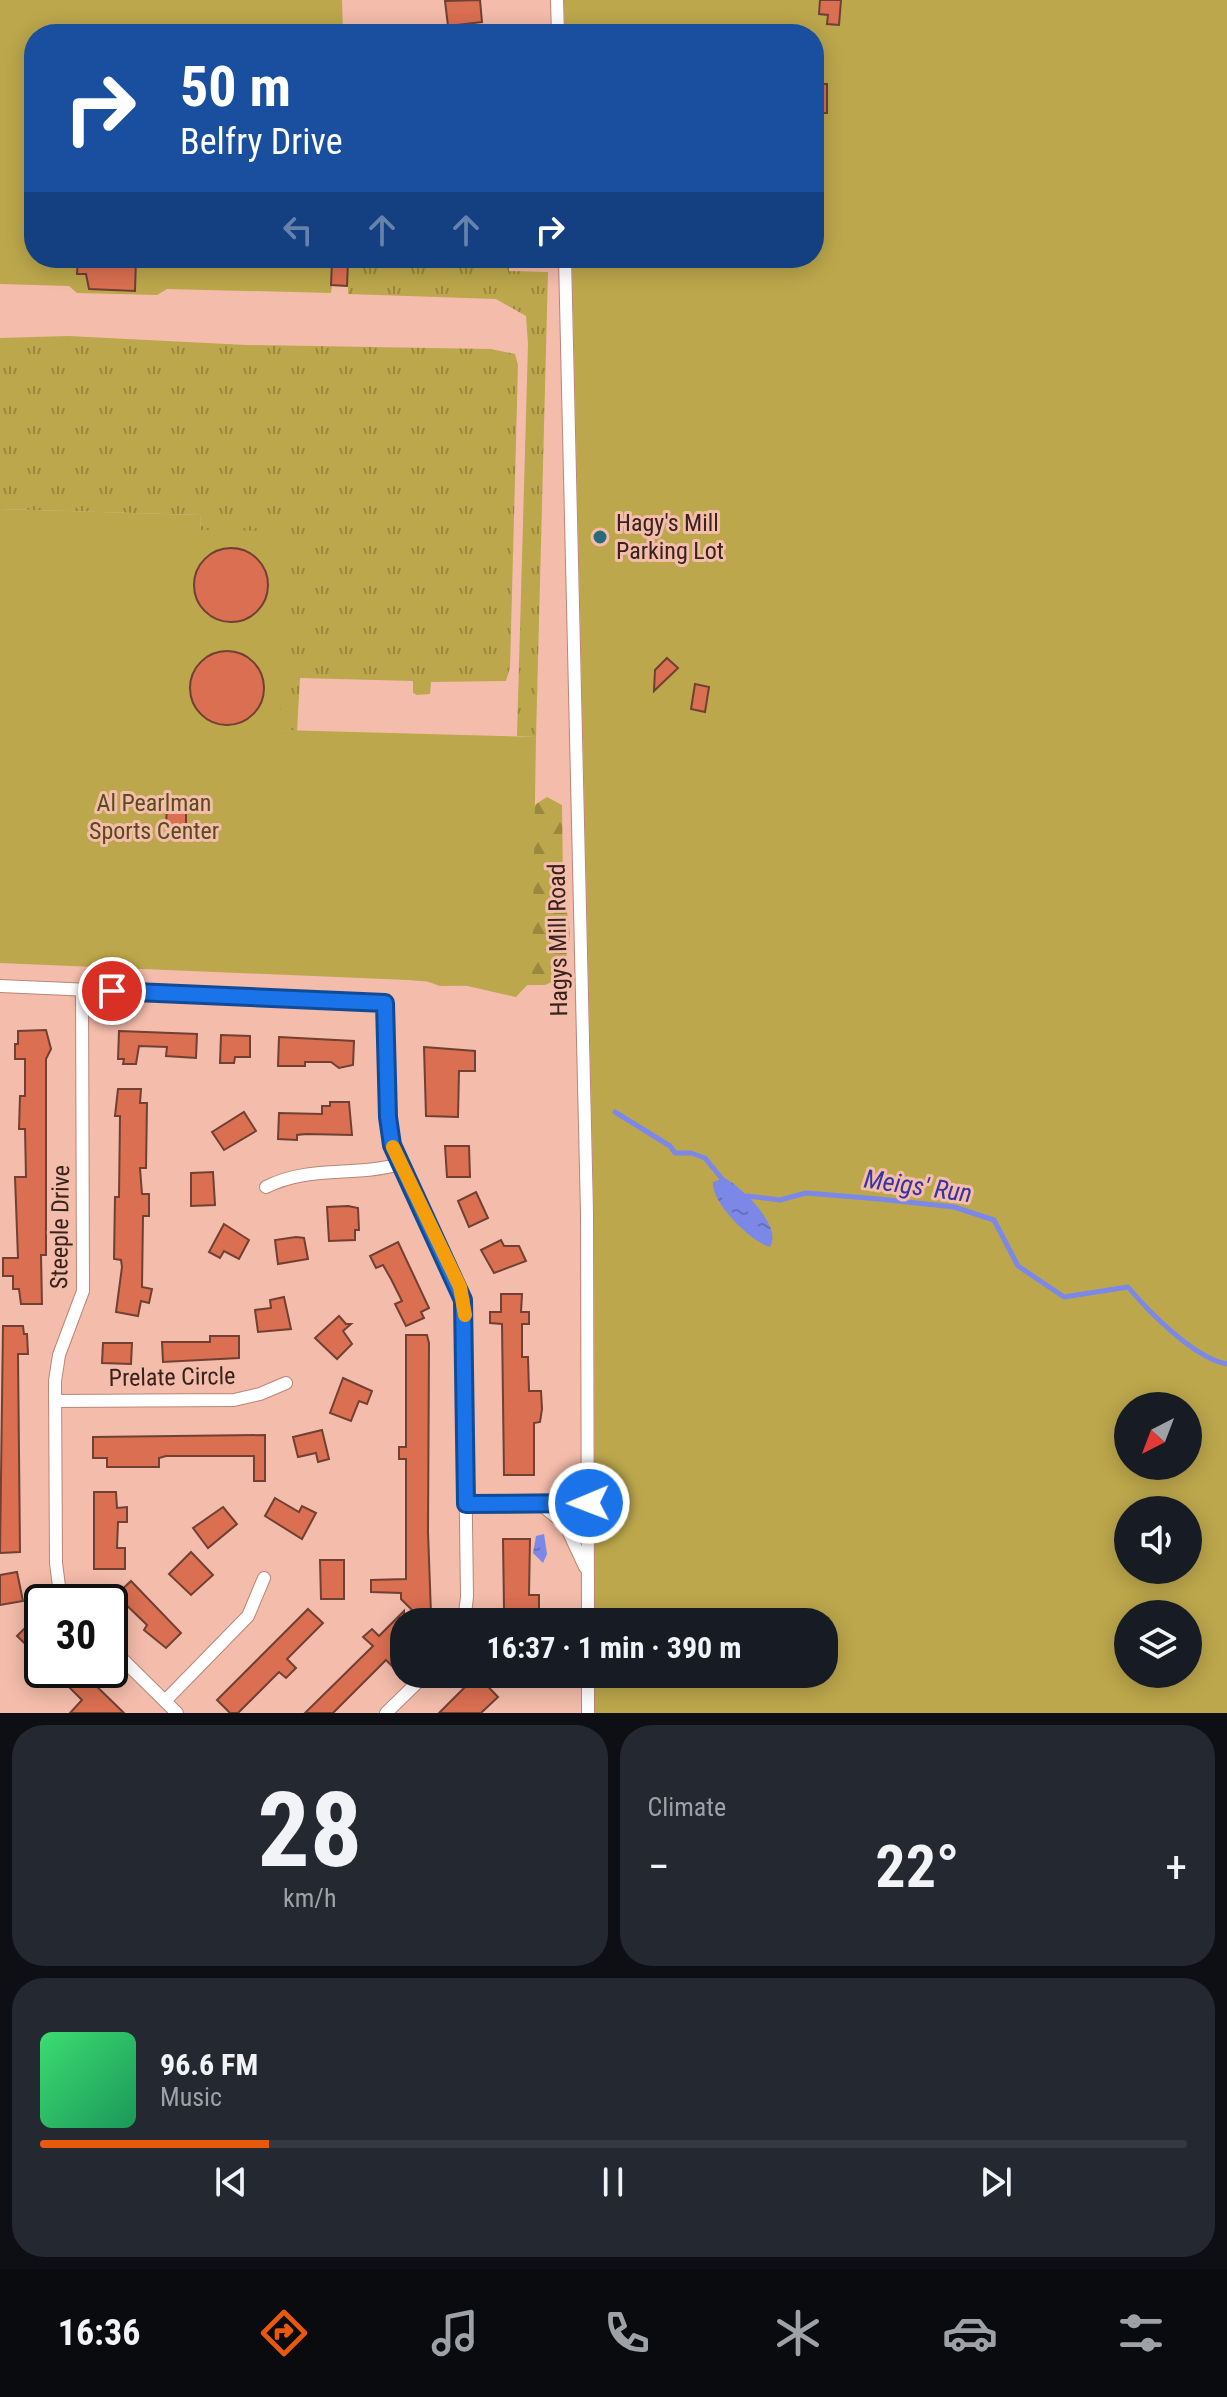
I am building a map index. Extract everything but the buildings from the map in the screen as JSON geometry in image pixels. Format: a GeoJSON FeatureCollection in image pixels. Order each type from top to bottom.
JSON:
{"type":"FeatureCollection","features":[{"type":"Feature","properties":{"kind":"street"},"geometry":{"type":"LineString","coordinates":[[557,0],[558,24]]}},
{"type":"Feature","properties":{"kind":"street","name":"Hagys Mill Road"},"geometry":{"type":"LineString","coordinates":[[565,268],[587,1213],[588,1608]]}},
{"type":"Feature","properties":{"kind":"street"},"geometry":{"type":"LineString","coordinates":[[0,986],[385,1003],[388,1125],[400,1164],[463,1300],[464,1608]]}},
{"type":"Feature","properties":{"kind":"street","name":"Steeple Drive"},"geometry":{"type":"LineString","coordinates":[[60,1584],[56,1574],[55,1401],[59,1355],[83,1291],[82,989]]}},
{"type":"Feature","properties":{"kind":"street"},"geometry":{"type":"LineString","coordinates":[[266,1187],[301,1174],[374,1170],[400,1164]]}},
{"type":"Feature","properties":{"kind":"street","name":"Prelate Circle"},"geometry":{"type":"LineString","coordinates":[[55,1401],[234,1400],[286,1383]]}},
{"type":"Feature","properties":{"kind":"street"},"geometry":{"type":"LineString","coordinates":[[539,1503],[565,1524],[587,1573]]}},
{"type":"Feature","properties":{"kind":"street"},"geometry":{"type":"LineString","coordinates":[[466,1504],[589,1503]]}},
{"type":"Feature","properties":{"kind":"street"},"geometry":{"type":"LineString","coordinates":[[165,1701],[248,1616],[264,1578]]}},
{"type":"Feature","properties":{"kind":"street"},"geometry":{"type":"LineString","coordinates":[[128,1665],[177,1713]]}},
{"type":"Feature","properties":{"kind":"street"},"geometry":{"type":"LineString","coordinates":[[386,1713],[412,1688]]}},
{"type":"Feature","properties":{"kind":"street"},"geometry":{"type":"LineString","coordinates":[[588,1688],[588,1713]]}},
{"type":"Feature","properties":{"kind":"green space"},"geometry":{"type":"Polygon","coordinates":[[[0,0],[342,0],[343,24],[24,24],[24,268],[348,268],[347,286],[332,285],[331,293],[167,289],[157,295],[77,293],[69,286],[0,284],[0,0]]]}},
{"type":"Feature","properties":{"kind":"green space"},"geometry":{"type":"Polygon","coordinates":[[[564,0],[1227,0],[1227,1713],[595,1713],[595,1688],[838,1688],[838,1608],[595,1608],[594,1214],[572,268],[824,268],[824,24],[565,24],[564,0]]]}},
{"type":"Feature","properties":{"kind":"green space"},"geometry":{"type":"Polygon","coordinates":[[[348,268],[509,268],[509,271],[548,272],[536,737],[517,736],[528,344],[526,316],[496,299],[348,294],[348,268]]]}},
{"type":"Feature","properties":{"kind":"green space"},"geometry":{"type":"Polygon","coordinates":[[[68,336],[247,345],[491,349],[515,354],[518,365],[510,668],[506,681],[431,682],[430,694],[417,695],[413,693],[413,681],[300,678],[297,731],[279,730],[201,530],[200,515],[0,509],[0,338],[68,336]]]}},
{"type":"Feature","properties":{"kind":"green space","name":"Al Pearlman Sports Center"},"geometry":{"type":"Polygon","coordinates":[[[0,509],[200,515],[201,530],[285,531],[280,730],[536,737],[532,980],[516,997],[459,984],[408,980],[0,963],[0,509]]]}},
{"type":"Feature","properties":{"kind":"green space"},"geometry":{"type":"Polygon","coordinates":[[[547,797],[562,805],[563,883],[570,933],[563,977],[545,985],[440,986],[423,980],[536,804],[547,797]]]}},
{"type":"Feature","properties":{"kind":"water"},"geometry":{"type":"Polygon","coordinates":[[[725,1178],[759,1208],[771,1229],[770,1247],[743,1230],[718,1200],[713,1182],[725,1178]]]}},
{"type":"Feature","properties":{"kind":"water"},"geometry":{"type":"Polygon","coordinates":[[[544,1534],[547,1554],[543,1563],[533,1553],[536,1536],[544,1534]]]}},
{"type":"Feature","properties":{"kind":"waterway","name":"Meigs' Run"},"geometry":{"type":"LineString","coordinates":[[615,1112],[670,1146],[675,1153],[691,1153],[705,1158],[723,1180]]}},
{"type":"Feature","properties":{"kind":"waterway","name":"Meigs' Run"},"geometry":{"type":"LineString","coordinates":[[747,1196],[780,1200],[806,1193],[879,1199],[954,1207],[994,1220],[1018,1266],[1064,1297],[1128,1287],[1187,1344],[1227,1364]]}},
{"type":"Feature","properties":{"kind":"slow traffic"},"geometry":{"type":"LineString","coordinates":[[393,1147],[460,1287],[465,1315]]}},
{"type":"Feature","properties":{"kind":"place","name":"Hagy's Mill Parking Lot"},"geometry":{"type":"Point","coordinates":[600,537]}},
{"type":"Feature","properties":{"kind":"route"},"geometry":{"type":"LineString","coordinates":[[112,991],[385,1003],[388,1007],[389,1135],[460,1287],[463,1300],[466,1504],[589,1503]]}}]}
